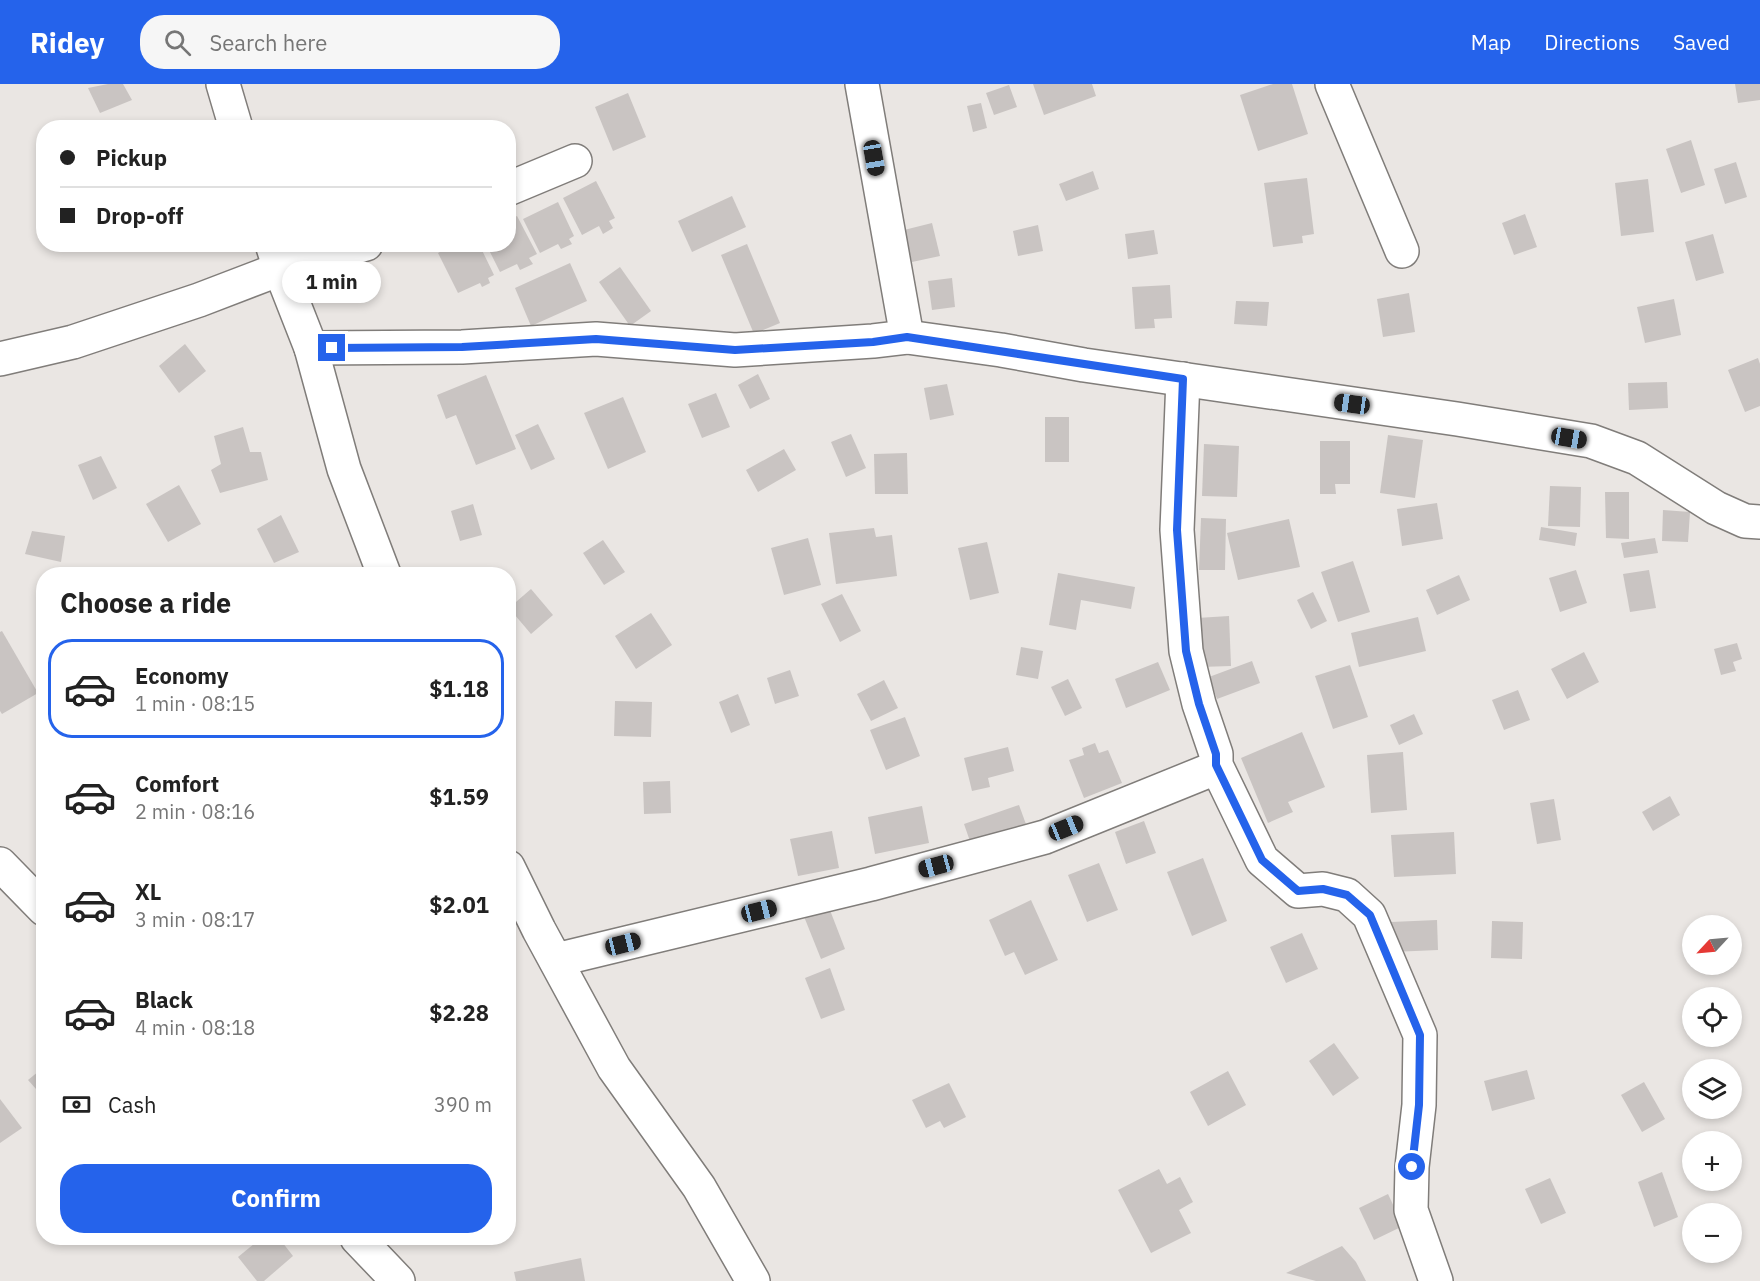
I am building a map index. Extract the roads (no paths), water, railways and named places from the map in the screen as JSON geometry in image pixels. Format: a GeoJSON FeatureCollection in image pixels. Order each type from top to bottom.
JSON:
{"type":"FeatureCollection","features":[{"type":"Feature","properties":{"kind":"street"},"geometry":{"type":"LineString","coordinates":[[223,84],[234,120]]}},
{"type":"Feature","properties":{"kind":"street"},"geometry":{"type":"LineString","coordinates":[[862,84],[907,337]]}},
{"type":"Feature","properties":{"kind":"street"},"geometry":{"type":"LineString","coordinates":[[1332,84],[1402,251]]}},
{"type":"Feature","properties":{"kind":"street"},"geometry":{"type":"LineString","coordinates":[[516,186],[575,161]]}},
{"type":"Feature","properties":{"kind":"street"},"geometry":{"type":"LineString","coordinates":[[0,359],[73,342],[199,300],[276,257],[311,252]]}},
{"type":"Feature","properties":{"kind":"street"},"geometry":{"type":"LineString","coordinates":[[276,257],[311,348],[344,469],[381,567]]}},
{"type":"Feature","properties":{"kind":"street"},"geometry":{"type":"LineString","coordinates":[[311,348],[462,347],[596,339],[735,350],[873,342],[907,337],[1591,441],[1637,458],[1716,508],[1745,521],[1760,522]]}},
{"type":"Feature","properties":{"kind":"street"},"geometry":{"type":"LineString","coordinates":[[1183,379],[1177,530],[1186,651],[1199,704],[1216,754],[1216,765],[1262,860],[1298,891],[1323,889],[1347,895],[1370,915],[1420,1035],[1419,1105],[1412,1167],[1411,1210],[1436,1281]]}},
{"type":"Feature","properties":{"kind":"street"},"geometry":{"type":"LineString","coordinates":[[556,960],[871,884],[1045,837],[1213,769],[1216,765]]}},
{"type":"Feature","properties":{"kind":"street"},"geometry":{"type":"LineString","coordinates":[[0,864],[36,901]]}},
{"type":"Feature","properties":{"kind":"street"},"geometry":{"type":"LineString","coordinates":[[516,882],[614,1068],[699,1187],[753,1281]]}},
{"type":"Feature","properties":{"kind":"street"},"geometry":{"type":"LineString","coordinates":[[364,1245],[398,1281]]}}]}
